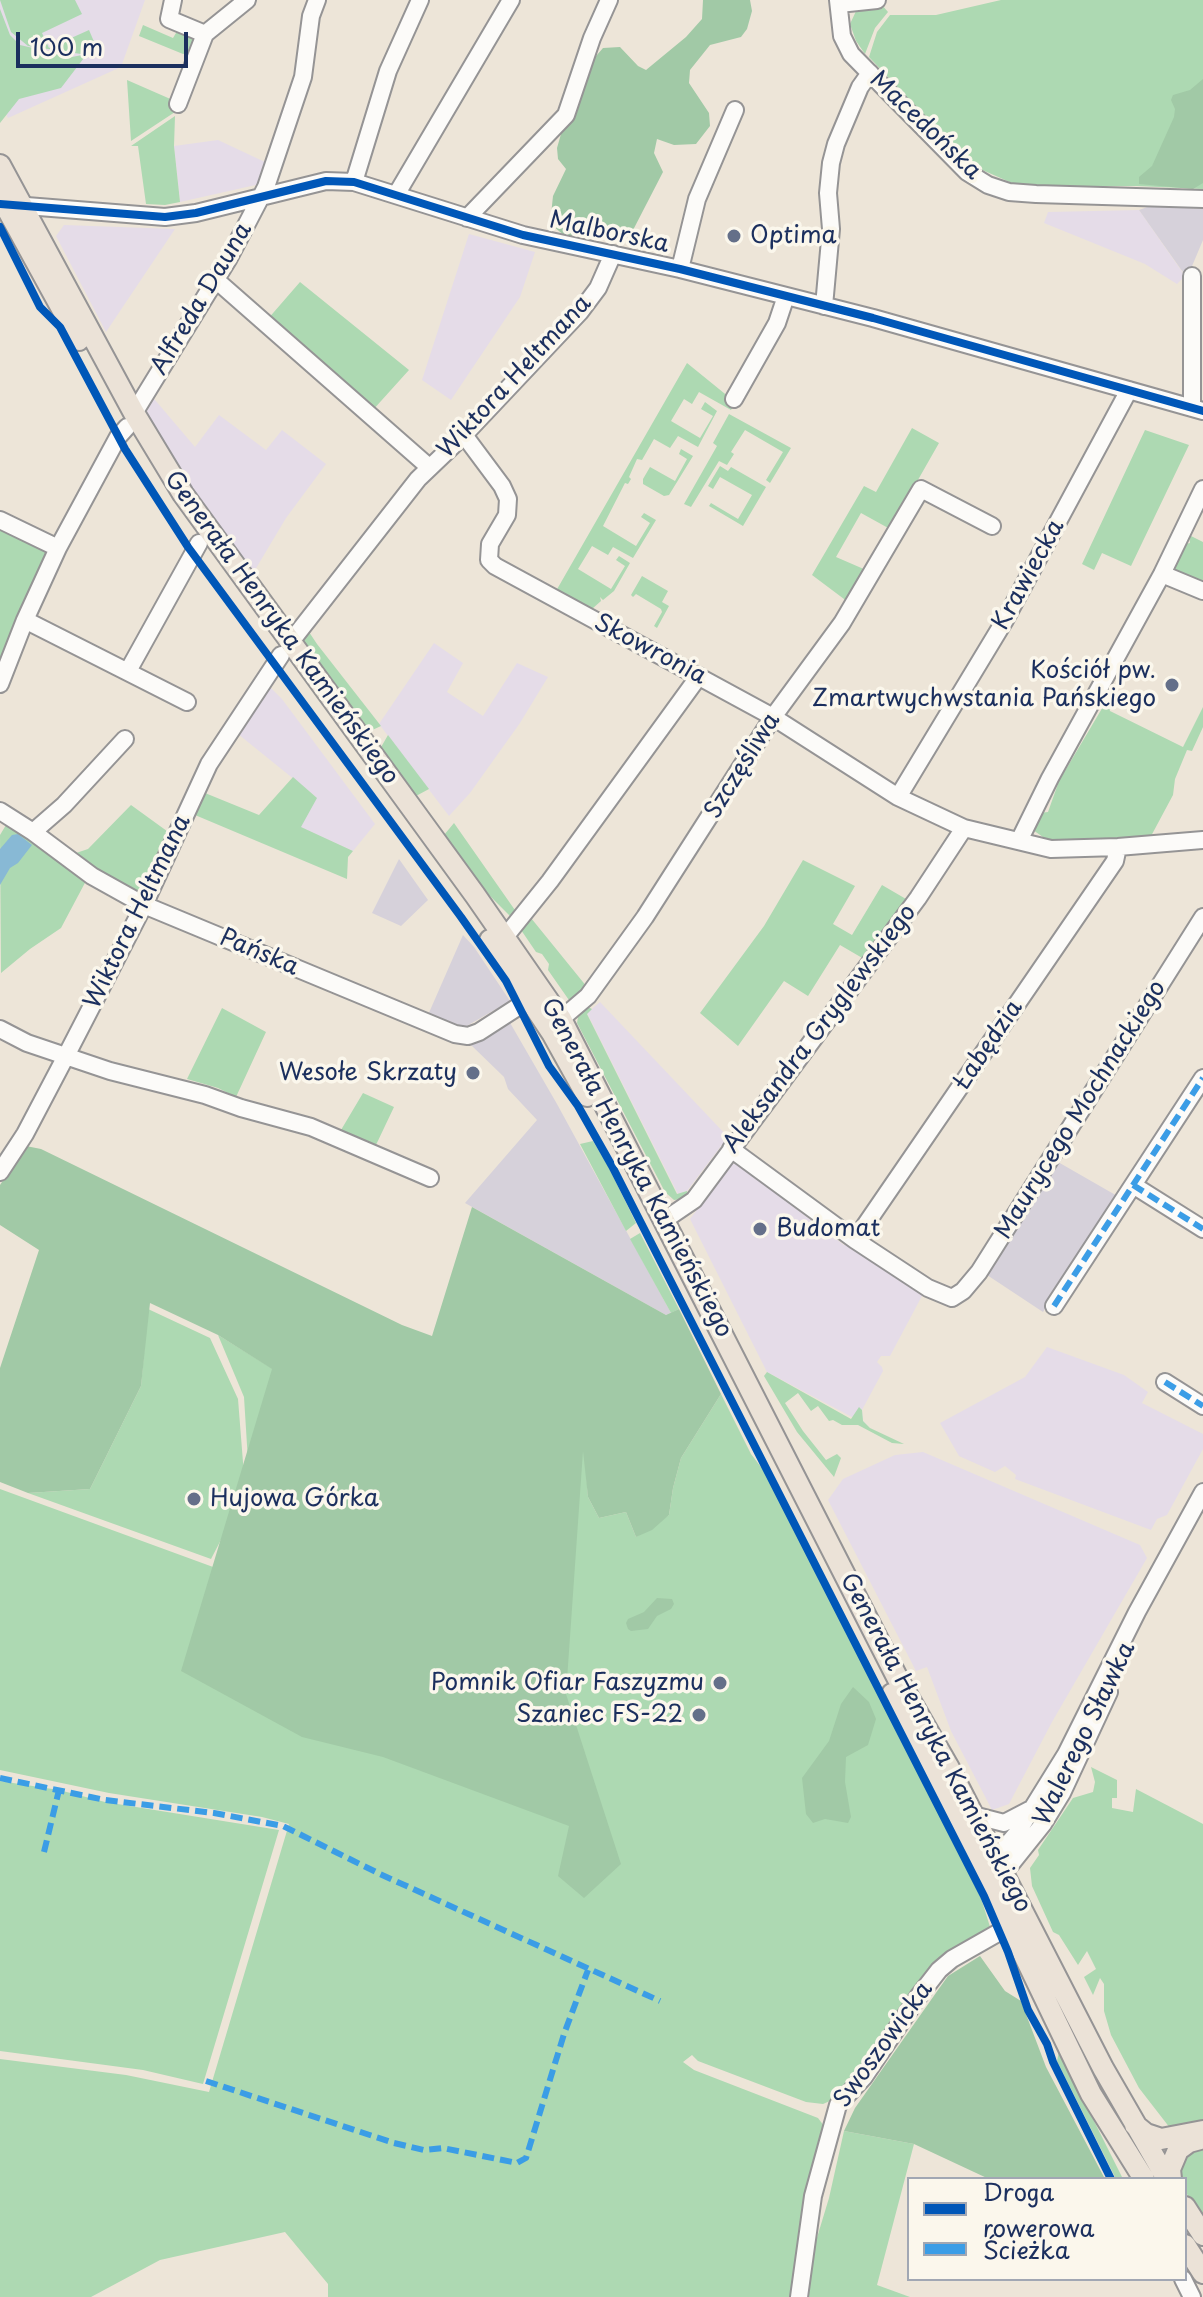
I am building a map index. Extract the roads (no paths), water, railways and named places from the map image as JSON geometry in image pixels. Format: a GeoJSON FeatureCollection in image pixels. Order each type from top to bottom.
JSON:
{"type":"FeatureCollection","features":[{"type":"Feature","properties":{"kind":"main road","name":"Generała Henryka Kamieńskiego"},"geometry":{"type":"LineString","coordinates":[[0,165],[7,203],[199,543],[285,649],[505,937],[561,1019],[666,1219],[899,1681],[973,1815],[1010,1926],[1091,2094],[1143,2177]]}},
{"type":"Feature","properties":{"kind":"main road","name":"Generała Henryka Kamieńskiego"},"geometry":{"type":"LineString","coordinates":[[130,420],[285,649],[530,999],[605,1128],[993,1868],[1135,2125],[1168,2177]]}},
{"type":"Feature","properties":{"kind":"main road"},"geometry":{"type":"LineString","coordinates":[[1091,2094],[1129,2177]]}},
{"type":"Feature","properties":{"kind":"main road"},"geometry":{"type":"LineString","coordinates":[[1135,2125],[1146,2134],[1161,2139],[1203,2131]]}},
{"type":"Feature","properties":{"kind":"main road"},"geometry":{"type":"LineString","coordinates":[[1169,2177],[1178,2150],[1189,2142],[1203,2139]]}},
{"type":"Feature","properties":{"kind":"main road"},"geometry":{"type":"LineString","coordinates":[[1187,2210],[1203,2235]]}},
{"type":"Feature","properties":{"kind":"main road"},"geometry":{"type":"LineString","coordinates":[[1187,2248],[1203,2273]]}},
{"type":"Feature","properties":{"kind":"street"},"geometry":{"type":"LineString","coordinates":[[173,0],[169,19],[205,34]]}},
{"type":"Feature","properties":{"kind":"street"},"geometry":{"type":"LineString","coordinates":[[178,104],[205,34],[247,0]]}},
{"type":"Feature","properties":{"kind":"street","name":"Alfreda Dauna"},"geometry":{"type":"LineString","coordinates":[[0,684],[58,548],[118,437],[216,280],[261,197],[303,77],[311,16],[317,0]]}},
{"type":"Feature","properties":{"kind":"street"},"geometry":{"type":"LineString","coordinates":[[354,182],[388,71],[420,0]]}},
{"type":"Feature","properties":{"kind":"street"},"geometry":{"type":"LineString","coordinates":[[396,195],[511,0]]}},
{"type":"Feature","properties":{"kind":"street"},"geometry":{"type":"LineString","coordinates":[[467,218],[566,115],[592,38],[609,0]]}},
{"type":"Feature","properties":{"kind":"street"},"geometry":{"type":"LineString","coordinates":[[839,2],[877,0]]}},
{"type":"Feature","properties":{"kind":"street","name":"Macedońska"},"geometry":{"type":"LineString","coordinates":[[839,2],[844,43],[851,54],[967,172],[988,185],[1009,192],[1036,194],[1203,199]]}},
{"type":"Feature","properties":{"kind":"street"},"geometry":{"type":"LineString","coordinates":[[824,306],[831,229],[828,193],[833,153],[860,87],[870,73]]}},
{"type":"Feature","properties":{"kind":"street"},"geometry":{"type":"LineString","coordinates":[[680,269],[697,199],[735,110]]}},
{"type":"Feature","properties":{"kind":"street","name":"Malborska"},"geometry":{"type":"LineString","coordinates":[[7,203],[165,217],[196,213],[326,181],[354,182],[523,235],[786,296],[1197,409]]}},
{"type":"Feature","properties":{"kind":"street","name":"Wiktora Heltmana"},"geometry":{"type":"LineString","coordinates":[[0,1172],[25,1134],[144,905],[209,764],[285,649],[429,467],[464,435],[590,300],[613,254]]}},
{"type":"Feature","properties":{"kind":"street"},"geometry":{"type":"LineString","coordinates":[[1192,276],[1197,409]]}},
{"type":"Feature","properties":{"kind":"street"},"geometry":{"type":"LineString","coordinates":[[216,280],[429,467]]}},
{"type":"Feature","properties":{"kind":"street"},"geometry":{"type":"LineString","coordinates":[[734,399],[777,323],[786,296]]}},
{"type":"Feature","properties":{"kind":"street","name":"Krawiecka"},"geometry":{"type":"LineString","coordinates":[[898,797],[1040,558],[1129,390]]}},
{"type":"Feature","properties":{"kind":"street","name":"Skowronia"},"geometry":{"type":"LineString","coordinates":[[464,435],[502,486],[508,499],[507,515],[490,544],[489,560],[495,566],[773,717],[898,797],[964,828],[1064,850],[1203,840]]}},
{"type":"Feature","properties":{"kind":"street","name":"Szczęśliwa"},"geometry":{"type":"LineString","coordinates":[[561,1019],[588,996],[633,935],[773,717],[842,623],[921,489],[992,526]]}},
{"type":"Feature","properties":{"kind":"street"},"geometry":{"type":"LineString","coordinates":[[1019,841],[1050,778],[1162,574],[1203,489]]}},
{"type":"Feature","properties":{"kind":"street"},"geometry":{"type":"LineString","coordinates":[[0,520],[58,548]]}},
{"type":"Feature","properties":{"kind":"street"},"geometry":{"type":"LineString","coordinates":[[128,671],[199,543]]}},
{"type":"Feature","properties":{"kind":"street"},"geometry":{"type":"LineString","coordinates":[[1162,574],[1203,591]]}},
{"type":"Feature","properties":{"kind":"street"},"geometry":{"type":"LineString","coordinates":[[25,620],[187,702]]}},
{"type":"Feature","properties":{"kind":"street"},"geometry":{"type":"LineString","coordinates":[[505,937],[550,881],[699,676]]}},
{"type":"Feature","properties":{"kind":"street"},"geometry":{"type":"LineString","coordinates":[[33,832],[64,805],[125,739]]}},
{"type":"Feature","properties":{"kind":"street","name":"Pańska"},"geometry":{"type":"LineString","coordinates":[[0,811],[92,876],[144,905],[455,1034],[468,1036],[479,1032],[530,999]]}},
{"type":"Feature","properties":{"kind":"street","name":"Aleksandra Gryglewskiego"},"geometry":{"type":"LineString","coordinates":[[666,1219],[694,1200],[918,898],[964,828]]}},
{"type":"Feature","properties":{"kind":"street","name":"Łabędzia"},"geometry":{"type":"LineString","coordinates":[[855,1240],[1115,861],[1118,847]]}},
{"type":"Feature","properties":{"kind":"street","name":"Maurycego Mochnackiego"},"geometry":{"type":"LineString","coordinates":[[855,1240],[928,1288],[952,1298],[963,1291],[979,1272],[1203,917]]}},
{"type":"Feature","properties":{"kind":"street"},"geometry":{"type":"LineString","coordinates":[[0,1029],[27,1043],[66,1056],[311,1127],[430,1178]]}},
{"type":"Feature","properties":{"kind":"street"},"geometry":{"type":"LineString","coordinates":[[1054,1306],[1203,1078]]}},
{"type":"Feature","properties":{"kind":"street"},"geometry":{"type":"LineString","coordinates":[[731,1149],[855,1240]]}},
{"type":"Feature","properties":{"kind":"street"},"geometry":{"type":"LineString","coordinates":[[1133,1185],[1203,1229]]}},
{"type":"Feature","properties":{"kind":"street"},"geometry":{"type":"LineString","coordinates":[[1165,1382],[1203,1406]]}},
{"type":"Feature","properties":{"kind":"street","name":"Walerego Sławka"},"geometry":{"type":"LineString","coordinates":[[993,1868],[1066,1754],[1154,1579],[1203,1492]]}},
{"type":"Feature","properties":{"kind":"street","name":"Walerego Sławka"},"geometry":{"type":"LineString","coordinates":[[993,1868],[1033,1838],[1062,1793],[1128,1650],[1154,1579]]}},
{"type":"Feature","properties":{"kind":"street","name":"Walerego Sławka"},"geometry":{"type":"LineString","coordinates":[[973,1815],[1004,1823],[1022,1816],[1033,1807]]}},
{"type":"Feature","properties":{"kind":"street","name":"Swoszowicka"},"geometry":{"type":"LineString","coordinates":[[799,2297],[813,2196],[838,2105],[864,2077],[939,1970],[952,1959],[1010,1926]]}},
{"type":"Feature","properties":{"kind":"water"},"geometry":{"type":"Polygon","coordinates":[[[18,834],[32,845],[10,868],[0,885],[0,849],[12,835],[18,834]]]}},
{"type":"Feature","properties":{"kind":"place","name":"Optima"},"geometry":{"type":"Point","coordinates":[734,236]}},
{"type":"Feature","properties":{"kind":"place","name":"Kościół pw. Zmartwychwstania Pańskiego"},"geometry":{"type":"Point","coordinates":[1172,685]}},
{"type":"Feature","properties":{"kind":"place","name":"Wesołe Skrzaty"},"geometry":{"type":"Point","coordinates":[473,1073]}},
{"type":"Feature","properties":{"kind":"place","name":"Budomat"},"geometry":{"type":"Point","coordinates":[760,1229]}},
{"type":"Feature","properties":{"kind":"place","name":"Hujowa Górka"},"geometry":{"type":"Point","coordinates":[194,1499]}},
{"type":"Feature","properties":{"kind":"place","name":"Pomnik Ofiar Faszyzmu"},"geometry":{"type":"Point","coordinates":[720,1683]}},
{"type":"Feature","properties":{"kind":"place","name":"Szaniec FS-22"},"geometry":{"type":"Point","coordinates":[699,1715]}}]}
